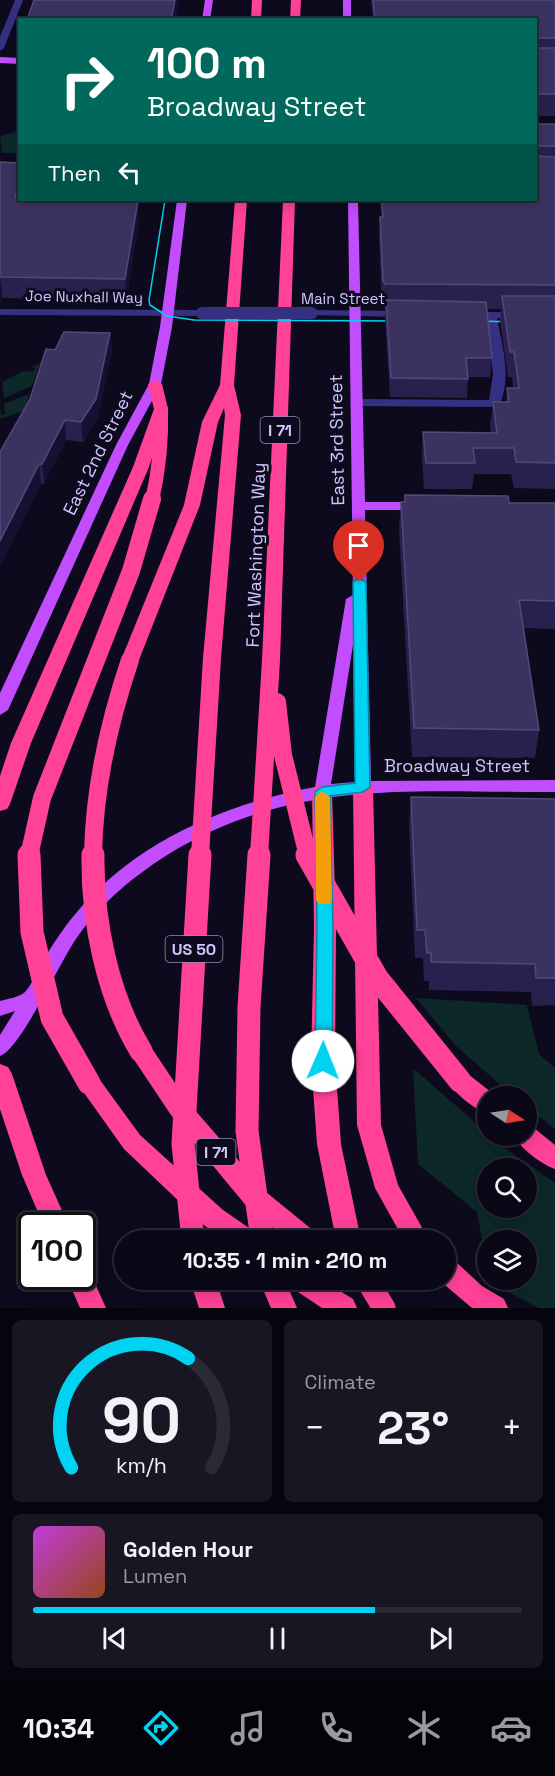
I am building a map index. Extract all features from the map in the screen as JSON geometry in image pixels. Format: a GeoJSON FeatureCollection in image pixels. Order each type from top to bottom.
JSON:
{"type":"FeatureCollection","features":[{"type":"Feature","properties":{"kind":"highway"},"geometry":{"type":"LineString","coordinates":[[256,18],[257,0]]}},
{"type":"Feature","properties":{"kind":"highway"},"geometry":{"type":"LineString","coordinates":[[296,0],[296,18]]}},
{"type":"Feature","properties":{"kind":"highway","name":"I 71"},"geometry":{"type":"LineString","coordinates":[[242,201],[227,385],[210,422],[192,505],[118,693],[96,784],[92,876],[103,952],[129,1033],[178,1108],[256,1200],[294,1230]]}},
{"type":"Feature","properties":{"kind":"highway","name":"Fort Washington Way"},"geometry":{"type":"LineString","coordinates":[[271,660],[290,201]]}},
{"type":"Feature","properties":{"kind":"highway"},"geometry":{"type":"LineString","coordinates":[[155,384],[161,409],[162,436],[157,479],[131,571],[42,798],[29,852],[32,932],[52,1018],[89,1083],[132,1142],[214,1218],[231,1230]]}},
{"type":"Feature","properties":{"kind":"highway","name":"US 50"},"geometry":{"type":"LineString","coordinates":[[192,1230],[183,1144],[212,658],[233,415],[227,385]]}},
{"type":"Feature","properties":{"kind":"highway"},"geometry":{"type":"LineString","coordinates":[[0,804],[21,743],[141,467],[161,409]]}},
{"type":"Feature","properties":{"kind":"highway"},"geometry":{"type":"LineString","coordinates":[[261,1230],[247,1131],[249,1007],[271,660]]}},
{"type":"Feature","properties":{"kind":"highway","name":"I 71"},"geometry":{"type":"LineString","coordinates":[[271,660],[283,755],[308,855],[377,978],[460,1081],[477,1095]]}},
{"type":"Feature","properties":{"kind":"highway"},"geometry":{"type":"LineString","coordinates":[[363,787],[369,1125],[387,1188],[411,1230]]}},
{"type":"Feature","properties":{"kind":"highway"},"geometry":{"type":"LineString","coordinates":[[322,792],[325,928],[323,1061],[328,1144],[347,1230]]}},
{"type":"Feature","properties":{"kind":"highway"},"geometry":{"type":"LineString","coordinates":[[0,1074],[34,1175],[51,1212]]}},
{"type":"Feature","properties":{"kind":"highway"},"geometry":{"type":"LineString","coordinates":[[537,1145],[555,1159]]}},
{"type":"Feature","properties":{"kind":"highway"},"geometry":{"type":"LineString","coordinates":[[456,1279],[472,1294],[495,1308]]}},
{"type":"Feature","properties":{"kind":"highway"},"geometry":{"type":"LineString","coordinates":[[85,1290],[93,1308]]}},
{"type":"Feature","properties":{"kind":"highway"},"geometry":{"type":"LineString","coordinates":[[206,1290],[212,1308]]}},
{"type":"Feature","properties":{"kind":"highway"},"geometry":{"type":"LineString","coordinates":[[276,1290],[284,1308]]}},
{"type":"Feature","properties":{"kind":"highway"},"geometry":{"type":"LineString","coordinates":[[316,1290],[344,1308]]}},
{"type":"Feature","properties":{"kind":"highway"},"geometry":{"type":"LineString","coordinates":[[367,1290],[394,1308]]}},
{"type":"Feature","properties":{"kind":"highway"},"geometry":{"type":"LineString","coordinates":[[373,1290],[384,1308]]}},
{"type":"Feature","properties":{"kind":"main road"},"geometry":{"type":"LineString","coordinates":[[206,18],[209,0]]}},
{"type":"Feature","properties":{"kind":"main road"},"geometry":{"type":"LineString","coordinates":[[347,0],[347,18]]}},
{"type":"Feature","properties":{"kind":"main road"},"geometry":{"type":"LineString","coordinates":[[0,60],[18,61]]}},
{"type":"Feature","properties":{"kind":"main road","name":"East 2nd Street"},"geometry":{"type":"LineString","coordinates":[[0,710],[122,445],[155,384],[168,313],[182,201]]}},
{"type":"Feature","properties":{"kind":"main road","name":"East 3rd Street"},"geometry":{"type":"LineString","coordinates":[[352,201],[363,787]]}},
{"type":"Feature","properties":{"kind":"main road"},"geometry":{"type":"LineString","coordinates":[[358,506],[429,506]]}},
{"type":"Feature","properties":{"kind":"main road"},"geometry":{"type":"LineString","coordinates":[[322,792],[359,560]]}},
{"type":"Feature","properties":{"kind":"main road","name":"Broadway Street"},"geometry":{"type":"LineString","coordinates":[[0,1048],[11,1035],[72,932],[96,902],[169,844],[228,817],[280,800],[322,792],[363,787],[555,786]]}},
{"type":"Feature","properties":{"kind":"main road"},"geometry":{"type":"LineString","coordinates":[[0,1009],[32,998]]}},
{"type":"Feature","properties":{"kind":"street"},"geometry":{"type":"LineString","coordinates":[[0,48],[19,0]]}},
{"type":"Feature","properties":{"kind":"street","name":"Joe Nuxhall Way"},"geometry":{"type":"LineString","coordinates":[[0,312],[168,313]]}},
{"type":"Feature","properties":{"kind":"street","name":"Main Street"},"geometry":{"type":"LineString","coordinates":[[168,313],[413,314]]}},
{"type":"Feature","properties":{"kind":"street"},"geometry":{"type":"LineString","coordinates":[[457,315],[555,315]]}},
{"type":"Feature","properties":{"kind":"street"},"geometry":{"type":"LineString","coordinates":[[356,403],[494,404],[499,396],[499,378],[491,315]]}},
{"type":"Feature","properties":{"kind":"green space"},"geometry":{"type":"Polygon","coordinates":[[[18,131],[18,153],[2,153],[0,136],[18,131]]]}},
{"type":"Feature","properties":{"kind":"green space"},"geometry":{"type":"Polygon","coordinates":[[[40,363],[32,386],[4,398],[2,382],[23,371],[32,372],[35,369],[32,367],[40,363]]]}},
{"type":"Feature","properties":{"kind":"green space"},"geometry":{"type":"Polygon","coordinates":[[[29,394],[26,410],[0,419],[0,406],[1,415],[5,414],[4,404],[29,394]]]}},
{"type":"Feature","properties":{"kind":"green space"},"geometry":{"type":"Polygon","coordinates":[[[416,998],[527,1005],[539,1054],[555,1068],[555,1129],[537,1115],[537,1086],[502,1086],[456,1046],[416,998]]]}},
{"type":"Feature","properties":{"kind":"green space"},"geometry":{"type":"Polygon","coordinates":[[[413,1068],[477,1124],[477,1146],[502,1146],[519,1158],[477,1158],[477,1212],[418,1164],[413,1068]]]}},
{"type":"Feature","properties":{"kind":"green space"},"geometry":{"type":"Polygon","coordinates":[[[537,1170],[555,1183],[555,1308],[539,1308],[508,1292],[509,1290],[537,1290],[537,1230],[480,1230],[478,1218],[537,1218],[537,1170]]]}},
{"type":"Feature","properties":{"kind":"building"},"geometry":{"type":"Polygon","coordinates":[[[34,0],[175,0],[171,18],[28,18],[34,0]]]}},
{"type":"Feature","properties":{"kind":"building"},"geometry":{"type":"Polygon","coordinates":[[[373,0],[555,0],[555,38],[537,39],[537,18],[375,18],[373,0]]]}},
{"type":"Feature","properties":{"kind":"building"},"geometry":{"type":"Polygon","coordinates":[[[537,48],[555,48],[555,94],[537,94],[537,48]]]}},
{"type":"Feature","properties":{"kind":"building"},"geometry":{"type":"Polygon","coordinates":[[[537,124],[555,124],[555,146],[538,146],[537,124]]]}},
{"type":"Feature","properties":{"kind":"building"},"geometry":{"type":"Polygon","coordinates":[[[537,156],[555,157],[555,285],[385,284],[380,217],[383,217],[382,201],[537,201],[537,156]]]}},
{"type":"Feature","properties":{"kind":"building"},"geometry":{"type":"Polygon","coordinates":[[[0,162],[18,163],[18,188],[15,198],[18,198],[18,201],[138,201],[125,279],[0,277],[0,162]]]}},
{"type":"Feature","properties":{"kind":"building"},"geometry":{"type":"Polygon","coordinates":[[[502,296],[555,296],[555,463],[516,462],[514,448],[473,448],[475,463],[426,463],[423,432],[497,433],[493,402],[509,402],[507,388],[519,388],[514,352],[510,352],[502,296]]]}},
{"type":"Feature","properties":{"kind":"building"},"geometry":{"type":"Polygon","coordinates":[[[386,300],[486,302],[492,358],[466,358],[468,379],[391,378],[386,300]]]}},
{"type":"Feature","properties":{"kind":"building"},"geometry":{"type":"Polygon","coordinates":[[[64,332],[110,333],[96,399],[81,422],[65,420],[42,464],[39,464],[0,541],[0,452],[30,399],[46,349],[55,350],[64,332]]]}},
{"type":"Feature","properties":{"kind":"building"},"geometry":{"type":"Polygon","coordinates":[[[405,495],[508,496],[509,503],[555,503],[555,601],[519,600],[539,730],[414,728],[401,502],[405,502],[405,495]]]}},
{"type":"Feature","properties":{"kind":"building"},"geometry":{"type":"Polygon","coordinates":[[[411,797],[555,799],[555,978],[536,978],[535,964],[431,962],[431,953],[427,953],[425,930],[417,930],[411,797]]]}},
{"type":"Feature","properties":{"kind":"tram line"},"geometry":{"type":"LineString","coordinates":[[165,201],[149,300],[150,305],[167,316],[194,320],[402,321]]}},
{"type":"Feature","properties":{"kind":"tram line"},"geometry":{"type":"LineString","coordinates":[[471,321],[516,322]]}},
{"type":"Feature","properties":{"kind":"slow traffic"},"geometry":{"type":"LineString","coordinates":[[322,797],[324,900]]}},
{"type":"Feature","properties":{"kind":"route"},"geometry":{"type":"LineString","coordinates":[[323,1061],[325,928],[322,792],[363,787],[359,582]]}}]}
